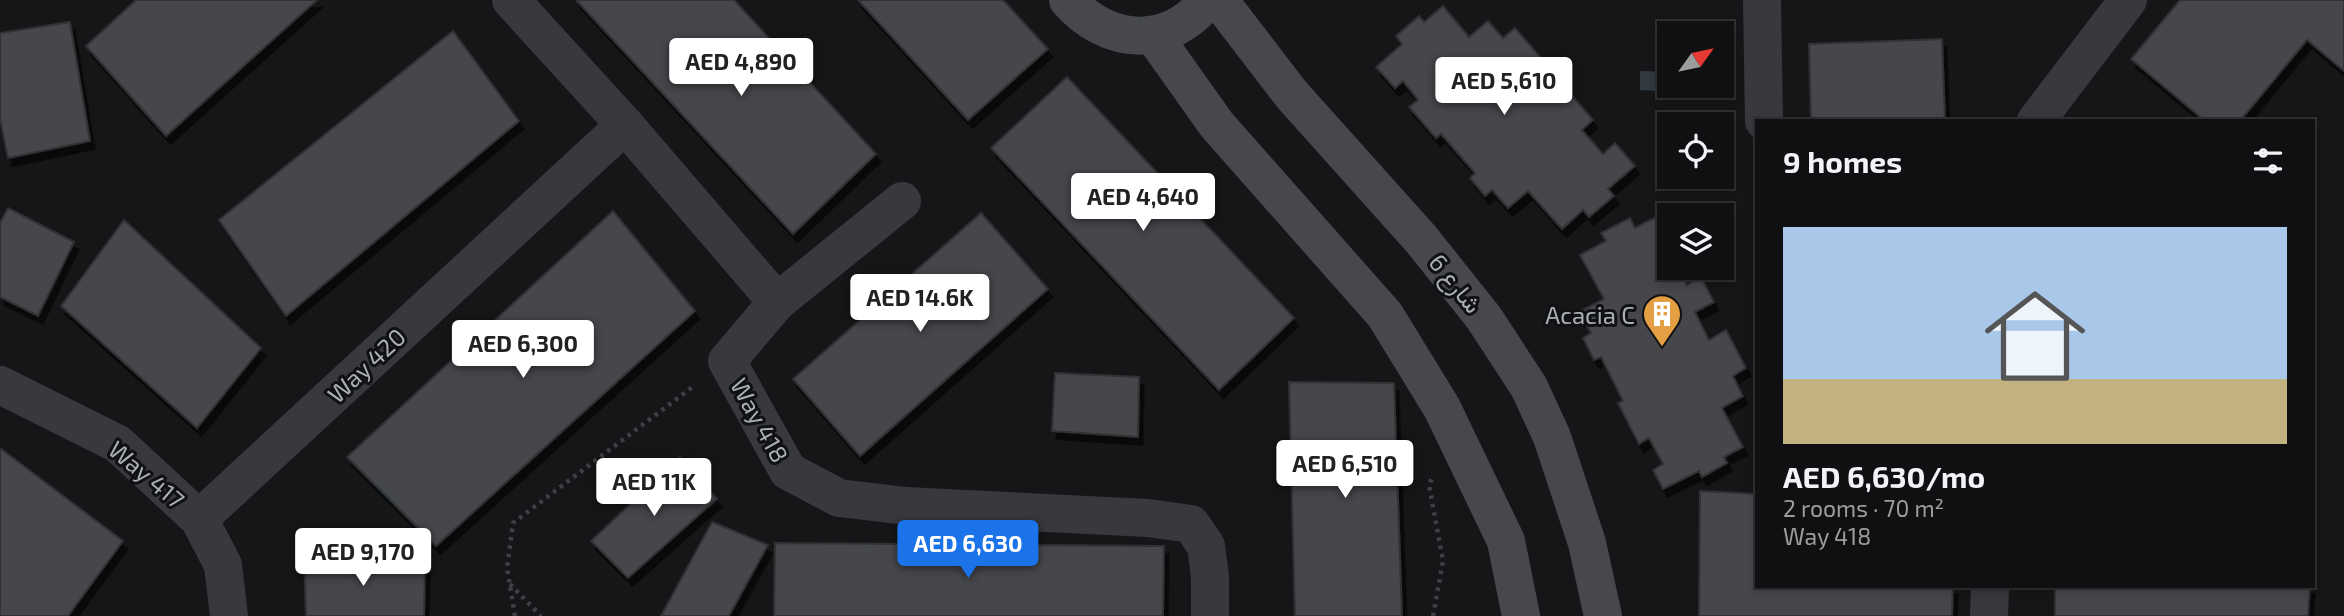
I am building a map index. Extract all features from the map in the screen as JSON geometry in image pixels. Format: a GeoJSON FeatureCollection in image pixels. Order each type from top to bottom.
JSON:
{"type":"FeatureCollection","features":[{"type":"Feature","properties":{"kind":"street"},"geometry":{"type":"LineString","coordinates":[[510,0],[625,125],[777,302]]}},
{"type":"Feature","properties":{"kind":"street"},"geometry":{"type":"LineString","coordinates":[[1068,0],[1081,15],[1103,29],[1127,36],[1153,35],[1177,27],[1198,13],[1208,0]]}},
{"type":"Feature","properties":{"kind":"street","name":"شارع 6"},"geometry":{"type":"LineString","coordinates":[[1219,0],[1292,95],[1421,239],[1484,318],[1529,387],[1552,437],[1587,543],[1603,616]]}},
{"type":"Feature","properties":{"kind":"street"},"geometry":{"type":"LineString","coordinates":[[1762,0],[1764,119]]}},
{"type":"Feature","properties":{"kind":"street"},"geometry":{"type":"LineString","coordinates":[[2038,119],[2128,0]]}},
{"type":"Feature","properties":{"kind":"street"},"geometry":{"type":"LineString","coordinates":[[1153,35],[1217,125],[1385,315],[1442,408],[1506,541],[1521,616]]}},
{"type":"Feature","properties":{"kind":"street","name":"Way 420"},"geometry":{"type":"LineString","coordinates":[[200,519],[625,125]]}},
{"type":"Feature","properties":{"kind":"street","name":"Way 418"},"geometry":{"type":"LineString","coordinates":[[902,201],[777,302],[727,361],[788,471],[839,498],[906,506],[1148,518],[1191,524],[1206,546],[1210,578],[1210,616]]}},
{"type":"Feature","properties":{"kind":"street","name":"Way 417"},"geometry":{"type":"LineString","coordinates":[[0,385],[118,444],[200,519],[223,565],[229,616]]}},
{"type":"Feature","properties":{"kind":"street"},"geometry":{"type":"LineString","coordinates":[[1989,616],[1990,588]]}},
{"type":"Feature","properties":{"kind":"path"},"geometry":{"type":"LineString","coordinates":[[515,616],[507,568],[513,523],[727,361]]}},
{"type":"Feature","properties":{"kind":"path"},"geometry":{"type":"LineString","coordinates":[[1433,616],[1443,561],[1429,485],[1433,476],[1470,466]]}},
{"type":"Feature","properties":{"kind":"path"},"geometry":{"type":"LineString","coordinates":[[510,584],[541,616]]}},
{"type":"Feature","properties":{"kind":"shaded area"},"geometry":{"type":"Polygon","coordinates":[[[1640,71],[1657,72],[1657,91],[1640,90],[1640,71]]]}},
{"type":"Feature","properties":{"kind":"building"},"geometry":{"type":"Polygon","coordinates":[[[136,0],[317,0],[166,136],[86,46],[136,0]]]}},
{"type":"Feature","properties":{"kind":"building"},"geometry":{"type":"Polygon","coordinates":[[[576,0],[734,0],[876,154],[793,234],[576,0]]]}},
{"type":"Feature","properties":{"kind":"building"},"geometry":{"type":"Polygon","coordinates":[[[858,0],[1003,0],[1048,49],[968,120],[858,0]]]}},
{"type":"Feature","properties":{"kind":"building"},"geometry":{"type":"Polygon","coordinates":[[[2180,0],[2344,0],[2344,71],[2307,40],[2242,119],[2203,119],[2131,59],[2180,0]]]}},
{"type":"Feature","properties":{"kind":"building"},"geometry":{"type":"Polygon","coordinates":[[[1443,6],[1469,37],[1488,21],[1503,38],[1515,28],[1541,58],[1527,70],[1554,101],[1567,90],[1593,120],[1582,130],[1603,154],[1615,143],[1635,166],[1608,189],[1614,196],[1589,217],[1583,210],[1562,229],[1528,191],[1508,208],[1492,190],[1485,196],[1470,178],[1475,173],[1441,134],[1436,138],[1409,107],[1418,100],[1403,81],[1395,88],[1376,67],[1402,44],[1396,36],[1419,16],[1424,22],[1443,6]]]}},
{"type":"Feature","properties":{"kind":"building"},"geometry":{"type":"Polygon","coordinates":[[[70,22],[90,141],[8,158],[0,119],[0,33],[70,22]]]}},
{"type":"Feature","properties":{"kind":"building"},"geometry":{"type":"Polygon","coordinates":[[[453,31],[519,121],[286,316],[219,220],[453,31]]]}},
{"type":"Feature","properties":{"kind":"building"},"geometry":{"type":"Polygon","coordinates":[[[1942,39],[1945,119],[1811,119],[1809,44],[1942,39]]]}},
{"type":"Feature","properties":{"kind":"building"},"geometry":{"type":"Polygon","coordinates":[[[1067,77],[1294,318],[1219,390],[991,148],[1067,77]]]}},
{"type":"Feature","properties":{"kind":"building"},"geometry":{"type":"Polygon","coordinates":[[[8,208],[74,242],[38,316],[0,297],[0,223],[8,208]]]}},
{"type":"Feature","properties":{"kind":"building"},"geometry":{"type":"Polygon","coordinates":[[[613,211],[695,311],[436,546],[347,457],[613,211]]]}},
{"type":"Feature","properties":{"kind":"building"},"geometry":{"type":"Polygon","coordinates":[[[981,213],[1048,289],[860,456],[793,379],[981,213]]]}},
{"type":"Feature","properties":{"kind":"building","name":"Acacia C"},"geometry":{"type":"Polygon","coordinates":[[[1657,216],[1657,280],[1684,280],[1687,285],[1703,280],[1714,302],[1695,312],[1709,340],[1726,330],[1746,368],[1733,376],[1743,396],[1722,408],[1743,447],[1724,457],[1727,463],[1702,477],[1699,471],[1663,489],[1653,470],[1663,464],[1649,438],[1639,444],[1618,403],[1623,401],[1601,357],[1594,360],[1583,338],[1591,333],[1579,312],[1604,299],[1580,255],[1606,241],[1601,233],[1630,218],[1635,228],[1657,216]]]}},
{"type":"Feature","properties":{"kind":"building"},"geometry":{"type":"Polygon","coordinates":[[[124,220],[261,348],[197,428],[61,306],[124,220]]]}},
{"type":"Feature","properties":{"kind":"building"},"geometry":{"type":"Polygon","coordinates":[[[1055,373],[1139,377],[1138,437],[1052,431],[1055,373]]]}},
{"type":"Feature","properties":{"kind":"building"},"geometry":{"type":"Polygon","coordinates":[[[1289,382],[1394,383],[1402,616],[1295,616],[1289,382]]]}},
{"type":"Feature","properties":{"kind":"building"},"geometry":{"type":"Polygon","coordinates":[[[0,448],[123,541],[68,616],[0,616],[0,448]]]}},
{"type":"Feature","properties":{"kind":"building"},"geometry":{"type":"Polygon","coordinates":[[[680,457],[717,499],[628,578],[591,541],[680,457]]]}},
{"type":"Feature","properties":{"kind":"building"},"geometry":{"type":"Polygon","coordinates":[[[1700,491],[1755,494],[1755,588],[1953,588],[1952,616],[1699,616],[1700,491]]]}},
{"type":"Feature","properties":{"kind":"building"},"geometry":{"type":"Polygon","coordinates":[[[712,522],[768,545],[729,616],[661,616],[712,522]]]}},
{"type":"Feature","properties":{"kind":"building"},"geometry":{"type":"Polygon","coordinates":[[[775,543],[1164,546],[1163,616],[774,616],[775,543]]]}},
{"type":"Feature","properties":{"kind":"building"},"geometry":{"type":"Polygon","coordinates":[[[304,554],[425,566],[424,616],[306,616],[304,554]]]}},
{"type":"Feature","properties":{"kind":"building"},"geometry":{"type":"Polygon","coordinates":[[[2055,588],[2310,588],[2308,616],[2055,616],[2055,588]]]}},
{"type":"Feature","properties":{"kind":"place","name":"Acacia C"},"geometry":{"type":"Point","coordinates":[1662,348]}}]}
